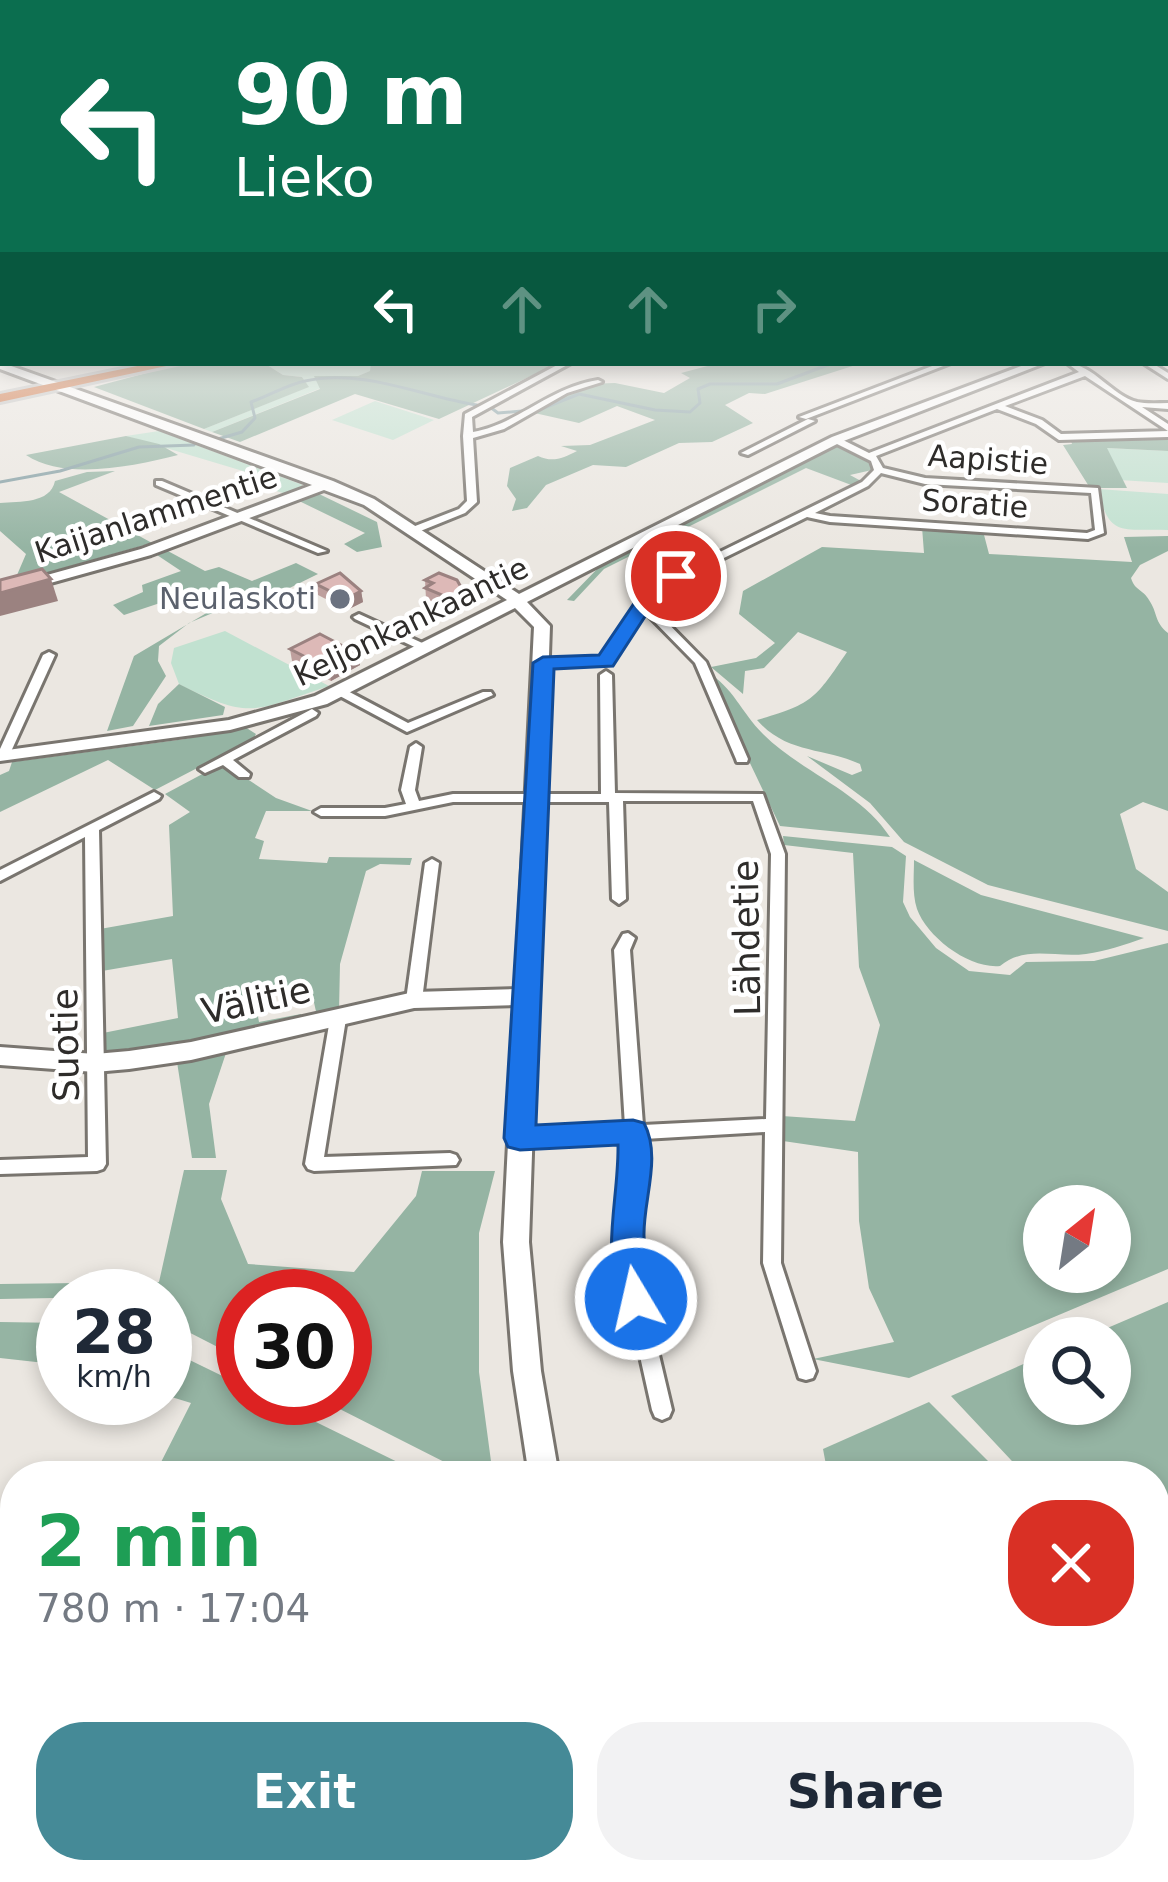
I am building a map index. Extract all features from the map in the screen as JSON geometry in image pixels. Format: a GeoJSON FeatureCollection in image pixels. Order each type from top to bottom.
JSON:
{"type":"FeatureCollection","features":[{"type":"Feature","properties":{"kind":"highway"},"geometry":{"type":"LineString","coordinates":[[0,398],[131,372]]}},
{"type":"Feature","properties":{"kind":"main road"},"geometry":{"type":"LineString","coordinates":[[30,372],[328,484],[414,530],[520,601],[542,626],[515,1242],[527,1371],[542,1461]]}},
{"type":"Feature","properties":{"kind":"main road","name":"Keljonkankaantie"},"geometry":{"type":"LineString","coordinates":[[2,756],[261,728],[428,649],[817,448],[1015,372]]}},
{"type":"Feature","properties":{"kind":"main road","name":"Kaijanlammentie"},"geometry":{"type":"LineString","coordinates":[[0,593],[146,552],[328,484]]}},
{"type":"Feature","properties":{"kind":"main road","name":"Välitie"},"geometry":{"type":"LineString","coordinates":[[0,1056],[95,1063],[191,1051],[414,1000],[526,997]]}},
{"type":"Feature","properties":{"kind":"street"},"geometry":{"type":"LineString","coordinates":[[414,530],[463,511],[472,502],[468,416],[549,372]]}},
{"type":"Feature","properties":{"kind":"street"},"geometry":{"type":"LineString","coordinates":[[745,453],[807,419],[925,372]]}},
{"type":"Feature","properties":{"kind":"street"},"geometry":{"type":"LineString","coordinates":[[871,455],[1085,372]]}},
{"type":"Feature","properties":{"kind":"street"},"geometry":{"type":"LineString","coordinates":[[1088,372],[1168,431]]}},
{"type":"Feature","properties":{"kind":"street"},"geometry":{"type":"LineString","coordinates":[[467,436],[484,435],[570,387],[598,382]]}},
{"type":"Feature","properties":{"kind":"street"},"geometry":{"type":"LineString","coordinates":[[1133,404],[1168,406]]}},
{"type":"Feature","properties":{"kind":"street"},"geometry":{"type":"LineString","coordinates":[[996,406],[1040,422],[1059,437],[1168,431]]}},
{"type":"Feature","properties":{"kind":"street"},"geometry":{"type":"LineString","coordinates":[[543,663],[605,662],[643,604],[676,576],[865,484],[879,470],[871,455],[807,419]]}},
{"type":"Feature","properties":{"kind":"street","name":"Aapistie"},"geometry":{"type":"LineString","coordinates":[[879,470],[925,481],[1095,490]]}},
{"type":"Feature","properties":{"kind":"street"},"geometry":{"type":"LineString","coordinates":[[159,483],[322,550]]}},
{"type":"Feature","properties":{"kind":"street","name":"Soratie"},"geometry":{"type":"LineString","coordinates":[[804,513],[830,519],[1088,536],[1100,531],[1095,490]]}},
{"type":"Feature","properties":{"kind":"street"},"geometry":{"type":"LineString","coordinates":[[643,604],[700,662],[742,759]]}},
{"type":"Feature","properties":{"kind":"street"},"geometry":{"type":"LineString","coordinates":[[359,617],[428,649]]}},
{"type":"Feature","properties":{"kind":"street"},"geometry":{"type":"LineString","coordinates":[[2,756],[49,655]]}},
{"type":"Feature","properties":{"kind":"street"},"geometry":{"type":"LineString","coordinates":[[606,675],[619,898]]}},
{"type":"Feature","properties":{"kind":"street"},"geometry":{"type":"LineString","coordinates":[[342,692],[407,728],[487,695]]}},
{"type":"Feature","properties":{"kind":"street"},"geometry":{"type":"LineString","coordinates":[[205,769],[261,728],[312,713]]}},
{"type":"Feature","properties":{"kind":"street"},"geometry":{"type":"LineString","coordinates":[[413,804],[408,790],[416,747]]}},
{"type":"Feature","properties":{"kind":"street"},"geometry":{"type":"LineString","coordinates":[[224,759],[244,774]]}},
{"type":"Feature","properties":{"kind":"street"},"geometry":{"type":"LineString","coordinates":[[0,876],[154,796]]}},
{"type":"Feature","properties":{"kind":"street","name":"Lähdetie"},"geometry":{"type":"LineString","coordinates":[[321,812],[385,812],[453,798],[758,797],[778,854],[772,1263],[806,1371]]}},
{"type":"Feature","properties":{"kind":"street","name":"Suotie"},"geometry":{"type":"LineString","coordinates":[[0,1167],[97,1164],[92,829]]}},
{"type":"Feature","properties":{"kind":"street"},"geometry":{"type":"LineString","coordinates":[[414,1000],[432,863]]}},
{"type":"Feature","properties":{"kind":"street"},"geometry":{"type":"LineString","coordinates":[[628,938],[622,950],[633,1132],[628,1262],[662,1411]]}},
{"type":"Feature","properties":{"kind":"street"},"geometry":{"type":"LineString","coordinates":[[338,1019],[314,1164],[450,1160]]}},
{"type":"Feature","properties":{"kind":"street"},"geometry":{"type":"LineString","coordinates":[[520,1138],[774,1125]]}},
{"type":"Feature","properties":{"kind":"green space"},"geometry":{"type":"Polygon","coordinates":[[[151,372],[278,372],[302,377],[309,387],[204,429],[94,387],[151,372]]]}},
{"type":"Feature","properties":{"kind":"green space"},"geometry":{"type":"Polygon","coordinates":[[[278,372],[369,372],[315,376],[321,388],[212,432],[204,429],[308,387],[302,377],[278,372]]]}},
{"type":"Feature","properties":{"kind":"green space"},"geometry":{"type":"Polygon","coordinates":[[[368,372],[540,372],[439,419],[355,394],[240,442],[212,432],[320,389],[314,376],[368,372]]]}},
{"type":"Feature","properties":{"kind":"green space"},"geometry":{"type":"Polygon","coordinates":[[[834,372],[765,394],[749,393],[725,405],[753,423],[712,442],[679,443],[626,467],[593,465],[546,485],[527,508],[512,511],[516,499],[507,486],[510,468],[538,456],[562,458],[577,451],[561,446],[590,445],[655,420],[617,406],[579,423],[530,412],[586,384],[615,383],[664,393],[690,378],[681,373],[834,372]]]}},
{"type":"Feature","properties":{"kind":"green space"},"geometry":{"type":"Polygon","coordinates":[[[375,401],[434,420],[393,440],[332,420],[375,401]]]}},
{"type":"Feature","properties":{"kind":"green space"},"geometry":{"type":"Polygon","coordinates":[[[159,431],[303,485],[286,494],[244,481],[253,474],[126,436],[159,431]]]}},
{"type":"Feature","properties":{"kind":"green space"},"geometry":{"type":"Polygon","coordinates":[[[126,436],[159,444],[178,455],[121,467],[80,469],[60,468],[26,455],[126,436]]]}},
{"type":"Feature","properties":{"kind":"green space"},"geometry":{"type":"Polygon","coordinates":[[[1168,437],[1168,451],[1107,448],[1127,488],[1090,488],[1063,445],[1072,444],[1070,438],[1168,437]]]}},
{"type":"Feature","properties":{"kind":"green space"},"geometry":{"type":"Polygon","coordinates":[[[829,446],[868,456],[872,470],[850,475],[861,481],[854,486],[806,468],[604,569],[574,601],[567,600],[601,565],[829,446]]]}},
{"type":"Feature","properties":{"kind":"green space"},"geometry":{"type":"Polygon","coordinates":[[[1106,448],[1168,451],[1168,483],[1119,480],[1106,448]]]}},
{"type":"Feature","properties":{"kind":"green space"},"geometry":{"type":"Polygon","coordinates":[[[115,471],[59,492],[152,543],[14,582],[26,554],[0,531],[0,503],[41,498],[55,481],[87,472],[115,471]]]}},
{"type":"Feature","properties":{"kind":"green space"},"geometry":{"type":"Polygon","coordinates":[[[1098,489],[1168,494],[1168,530],[1120,528],[1107,516],[1098,489]]]}},
{"type":"Feature","properties":{"kind":"green space"},"geometry":{"type":"Polygon","coordinates":[[[317,493],[377,522],[382,547],[357,552],[344,544],[365,533],[297,500],[317,493]]]}},
{"type":"Feature","properties":{"kind":"green space"},"geometry":{"type":"Polygon","coordinates":[[[922,527],[983,531],[989,554],[1132,562],[1124,537],[1168,536],[1168,551],[1140,565],[1131,578],[1168,633],[1168,811],[1143,802],[1120,814],[1136,869],[1168,892],[1168,931],[988,885],[904,842],[870,803],[807,756],[852,775],[862,771],[860,764],[780,739],[757,720],[811,698],[847,652],[798,632],[764,668],[745,671],[743,694],[711,667],[756,658],[775,643],[739,614],[743,591],[822,547],[924,553],[922,527]]]}},
{"type":"Feature","properties":{"kind":"green space"},"geometry":{"type":"Polygon","coordinates":[[[166,550],[205,571],[219,567],[252,581],[296,563],[318,574],[253,606],[236,603],[191,622],[225,602],[202,589],[124,615],[113,605],[143,592],[142,585],[181,571],[154,553],[166,550]]]}},
{"type":"Feature","properties":{"kind":"green space"},"geometry":{"type":"Polygon","coordinates":[[[187,625],[159,646],[158,661],[166,676],[133,726],[107,731],[134,656],[187,625]]]}},
{"type":"Feature","properties":{"kind":"green space"},"geometry":{"type":"Polygon","coordinates":[[[225,631],[329,686],[253,708],[223,703],[179,684],[171,663],[174,648],[225,631]]]}},
{"type":"Feature","properties":{"kind":"green space"},"geometry":{"type":"Polygon","coordinates":[[[706,671],[724,685],[763,734],[847,794],[890,837],[780,826],[706,671]]]}},
{"type":"Feature","properties":{"kind":"green space"},"geometry":{"type":"Polygon","coordinates":[[[179,684],[225,707],[223,715],[149,726],[158,704],[179,684]]]}},
{"type":"Feature","properties":{"kind":"green space"},"geometry":{"type":"Polygon","coordinates":[[[245,727],[256,734],[253,739],[155,790],[108,760],[0,812],[0,775],[9,771],[12,762],[245,727]]]}},
{"type":"Feature","properties":{"kind":"green space"},"geometry":{"type":"Polygon","coordinates":[[[223,763],[276,798],[312,811],[266,811],[255,838],[264,841],[259,859],[327,863],[329,857],[412,858],[410,865],[380,864],[366,871],[340,964],[339,1011],[317,1016],[311,989],[255,1000],[259,1022],[301,1014],[302,1020],[190,1043],[105,1052],[103,1033],[178,1018],[172,959],[102,971],[100,929],[173,916],[169,825],[190,812],[165,794],[223,763]]]}},
{"type":"Feature","properties":{"kind":"green space"},"geometry":{"type":"Polygon","coordinates":[[[783,836],[892,847],[906,856],[903,902],[910,917],[936,948],[969,971],[1010,975],[1026,962],[1094,961],[1168,943],[1168,1269],[1131,1285],[1131,1185],[1023,1185],[1023,1293],[1111,1293],[1054,1317],[1023,1317],[1023,1330],[909,1378],[813,1359],[894,1342],[869,1288],[859,1221],[858,1152],[783,1141],[782,1116],[855,1121],[880,1025],[859,967],[853,853],[784,845],[783,836]]]}},
{"type":"Feature","properties":{"kind":"green space"},"geometry":{"type":"Polygon","coordinates":[[[914,860],[981,895],[1144,938],[1086,954],[1030,954],[1000,966],[975,962],[951,949],[922,920],[914,897],[914,860]]]}},
{"type":"Feature","properties":{"kind":"green space"},"geometry":{"type":"Polygon","coordinates":[[[226,1053],[209,1104],[216,1158],[192,1158],[177,1062],[226,1053]]]}},
{"type":"Feature","properties":{"kind":"green space"},"geometry":{"type":"Polygon","coordinates":[[[184,1170],[227,1170],[221,1199],[248,1264],[314,1269],[216,1269],[216,1346],[192,1334],[192,1269],[162,1269],[184,1170]]]}},
{"type":"Feature","properties":{"kind":"green space"},"geometry":{"type":"Polygon","coordinates":[[[422,1171],[495,1171],[479,1233],[479,1372],[491,1461],[442,1461],[371,1425],[372,1269],[356,1269],[416,1196],[422,1171]]]}},
{"type":"Feature","properties":{"kind":"green space"},"geometry":{"type":"Polygon","coordinates":[[[0,1284],[36,1284],[36,1298],[0,1299],[0,1284]]]}},
{"type":"Feature","properties":{"kind":"green space"},"geometry":{"type":"Polygon","coordinates":[[[1168,1302],[1168,1461],[1012,1461],[951,1396],[1023,1364],[1023,1425],[1131,1425],[1131,1318],[1168,1302]]]}},
{"type":"Feature","properties":{"kind":"green space"},"geometry":{"type":"Polygon","coordinates":[[[0,1322],[36,1323],[36,1362],[0,1358],[0,1322]]]}},
{"type":"Feature","properties":{"kind":"green space"},"geometry":{"type":"Polygon","coordinates":[[[192,1361],[216,1373],[216,1425],[322,1425],[395,1461],[162,1461],[180,1425],[192,1425],[192,1361]]]}},
{"type":"Feature","properties":{"kind":"green space"},"geometry":{"type":"Polygon","coordinates":[[[929,1402],[988,1461],[825,1461],[823,1449],[929,1402]]]}},
{"type":"Feature","properties":{"kind":"building"},"geometry":{"type":"Polygon","coordinates":[[[42,569],[51,579],[0,593],[0,580],[42,569]]]}},
{"type":"Feature","properties":{"kind":"building"},"geometry":{"type":"Polygon","coordinates":[[[340,573],[361,591],[346,599],[316,584],[340,573]]]}},
{"type":"Feature","properties":{"kind":"building"},"geometry":{"type":"Polygon","coordinates":[[[439,573],[457,580],[467,598],[456,601],[425,588],[433,583],[425,580],[439,573]]]}},
{"type":"Feature","properties":{"kind":"building"},"geometry":{"type":"Polygon","coordinates":[[[320,634],[358,654],[329,669],[290,649],[320,634]]]}},
{"type":"Feature","properties":{"kind":"waterway"},"geometry":{"type":"LineString","coordinates":[[534,412],[579,394],[655,410],[690,412],[700,403],[698,389],[710,384],[777,384],[809,372]]}},
{"type":"Feature","properties":{"kind":"waterway"},"geometry":{"type":"LineString","coordinates":[[218,439],[242,432],[255,418],[251,402],[298,383],[327,378],[370,381],[477,405]]}},
{"type":"Feature","properties":{"kind":"waterway"},"geometry":{"type":"LineString","coordinates":[[490,407],[498,413],[522,411]]}},
{"type":"Feature","properties":{"kind":"waterway"},"geometry":{"type":"LineString","coordinates":[[0,482],[60,471],[139,447],[194,445]]}},
{"type":"Feature","properties":{"kind":"place","name":"Neulaskoti"},"geometry":{"type":"Point","coordinates":[340,599]}},
{"type":"Feature","properties":{"kind":"route"},"geometry":{"type":"LineString","coordinates":[[636,1299],[627,1234],[635,1173],[633,1132],[520,1138],[543,663],[605,662],[650,594],[676,576]]}}]}
